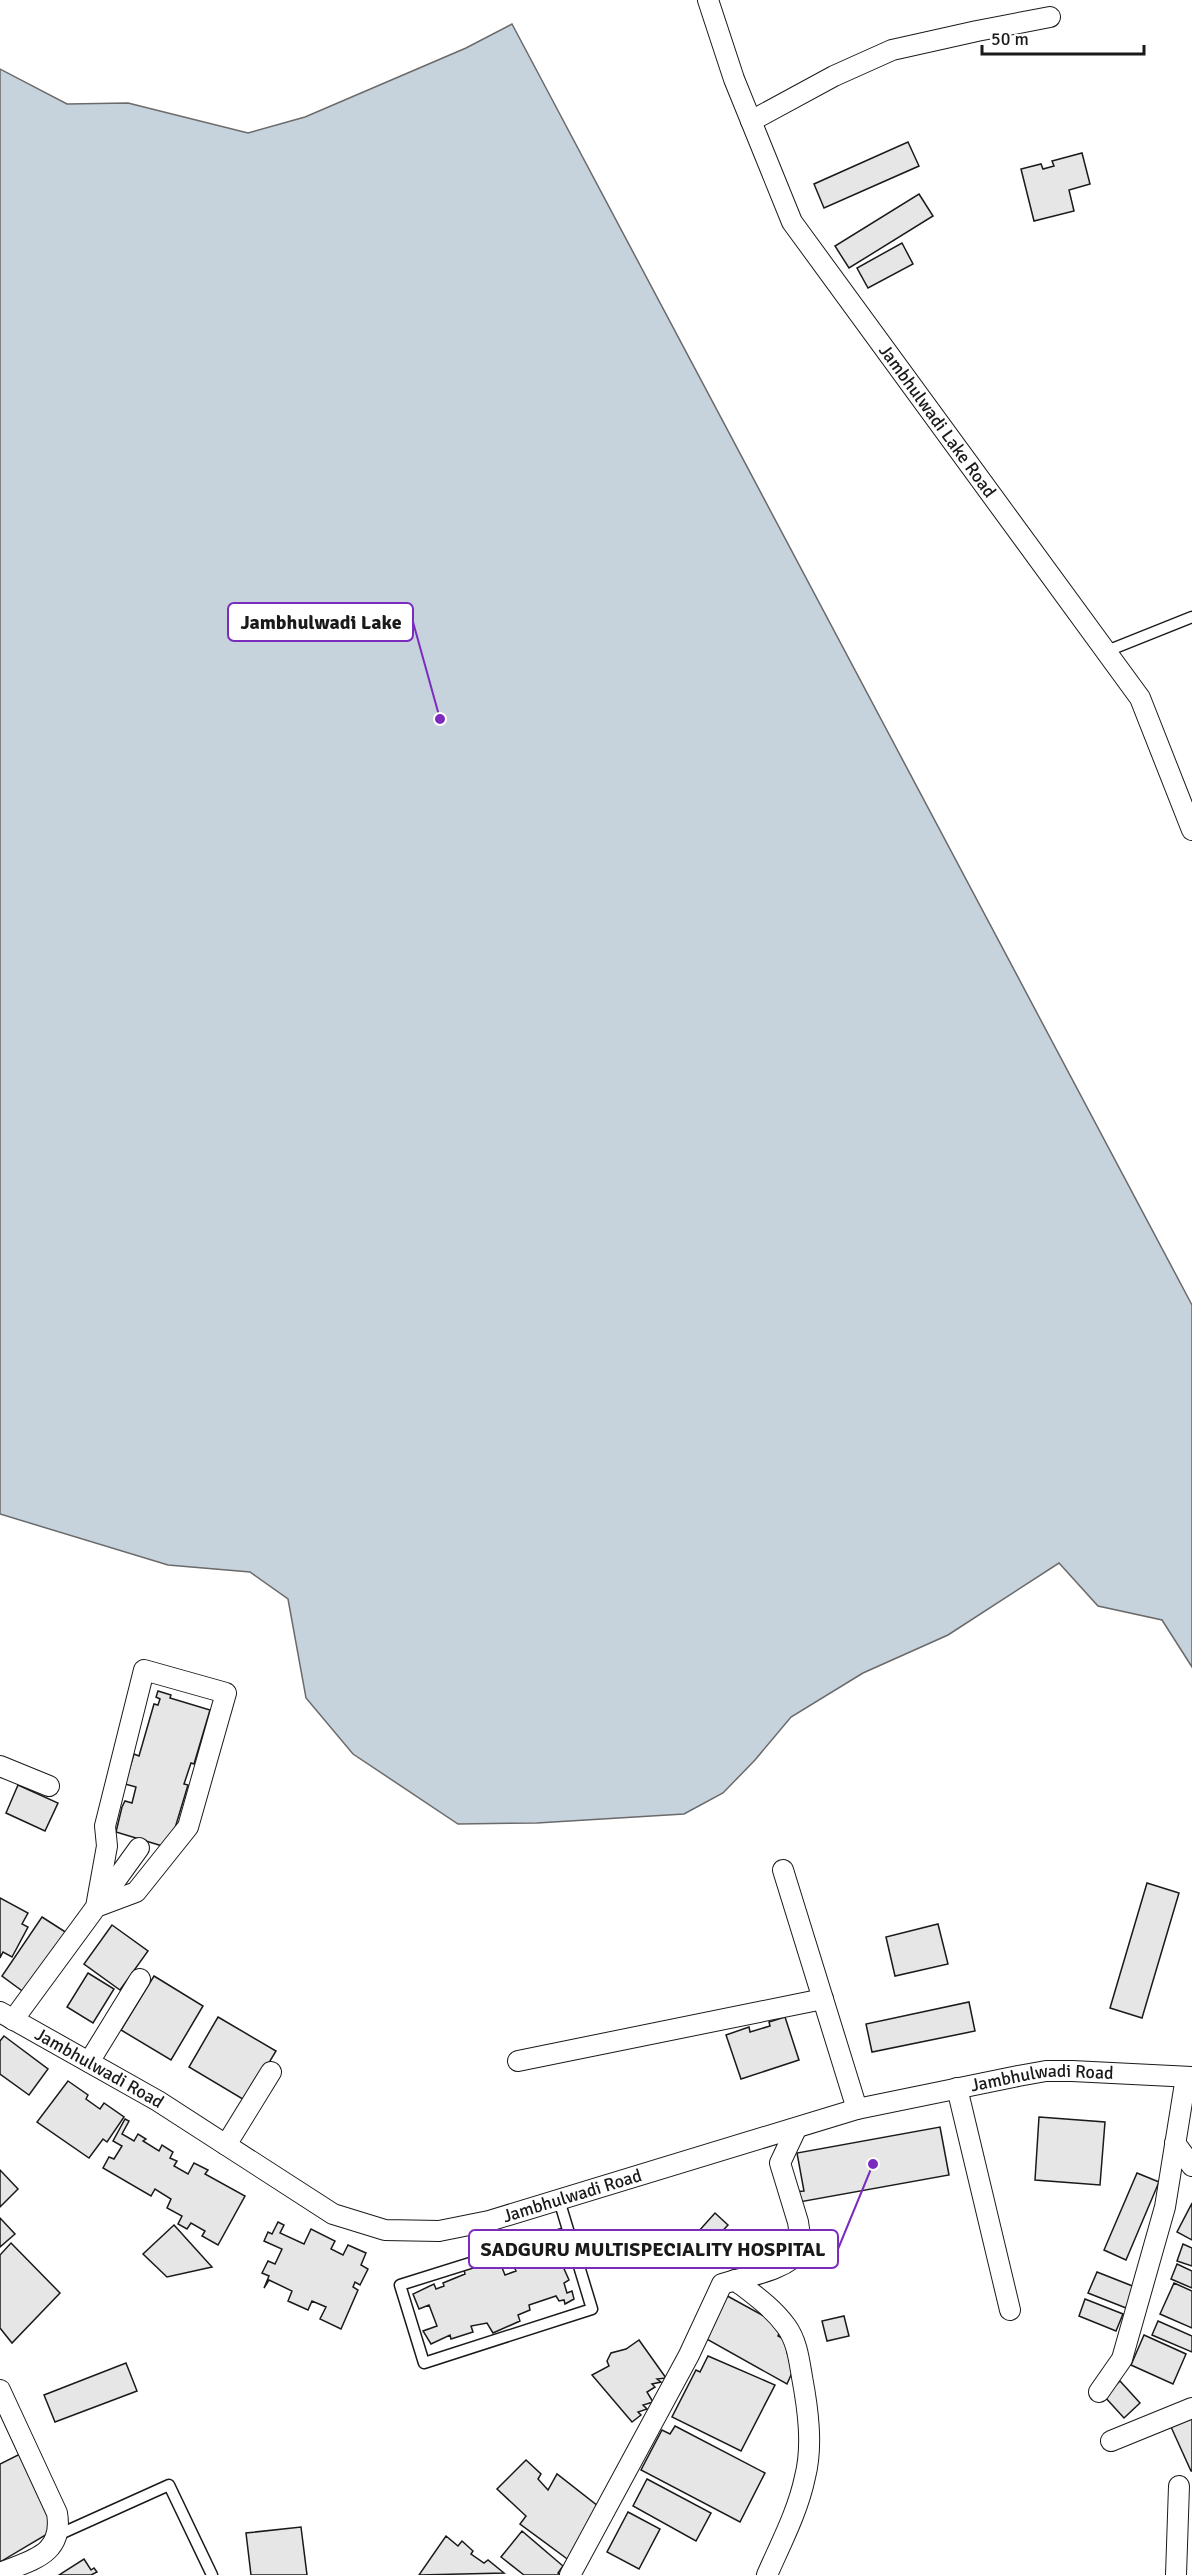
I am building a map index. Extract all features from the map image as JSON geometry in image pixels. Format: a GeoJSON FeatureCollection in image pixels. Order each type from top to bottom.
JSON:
{"type":"FeatureCollection","features":[{"type":"Feature","properties":{"kind":"street","name":"Jambhulwadi Lake Road"},"geometry":{"type":"LineString","coordinates":[[708,0],[751,121],[792,222],[1140,698],[1192,830]]}},
{"type":"Feature","properties":{"kind":"street"},"geometry":{"type":"LineString","coordinates":[[751,121],[834,76],[892,50],[1050,17]]}},
{"type":"Feature","properties":{"kind":"street"},"geometry":{"type":"LineString","coordinates":[[144,1670],[226,1693],[188,1827],[136,1892],[96,1907],[108,1846],[105,1826],[144,1670]]}},
{"type":"Feature","properties":{"kind":"street"},"geometry":{"type":"LineString","coordinates":[[0,1766],[49,1786]]}},
{"type":"Feature","properties":{"kind":"street"},"geometry":{"type":"LineString","coordinates":[[7,2016],[96,1907],[139,1848]]}},
{"type":"Feature","properties":{"kind":"street"},"geometry":{"type":"LineString","coordinates":[[783,1870],[857,2109]]}},
{"type":"Feature","properties":{"kind":"street"},"geometry":{"type":"LineString","coordinates":[[89,2062],[140,1979]]}},
{"type":"Feature","properties":{"kind":"street"},"geometry":{"type":"LineString","coordinates":[[518,2061],[823,1999]]}},
{"type":"Feature","properties":{"kind":"street","name":"Jambhulwadi Road"},"geometry":{"type":"LineString","coordinates":[[7,2016],[158,2101],[333,2214],[385,2230],[439,2231],[489,2221],[857,2109],[1046,2071],[1189,2077]]}},
{"type":"Feature","properties":{"kind":"street"},"geometry":{"type":"LineString","coordinates":[[226,2145],[271,2072]]}},
{"type":"Feature","properties":{"kind":"street"},"geometry":{"type":"LineString","coordinates":[[1099,2392],[1122,2359],[1165,2207],[1189,2077]]}},
{"type":"Feature","properties":{"kind":"street"},"geometry":{"type":"LineString","coordinates":[[957,2088],[1010,2310]]}},
{"type":"Feature","properties":{"kind":"street"},"geometry":{"type":"LineString","coordinates":[[570,2575],[689,2355],[722,2284],[783,2265],[796,2258],[802,2249],[798,2222],[780,2163],[796,2129]]}},
{"type":"Feature","properties":{"kind":"street"},"geometry":{"type":"LineString","coordinates":[[1175,2143],[1192,2166]]}},
{"type":"Feature","properties":{"kind":"street"},"geometry":{"type":"LineString","coordinates":[[735,2280],[770,2307],[787,2327],[796,2346],[806,2396],[809,2436],[806,2475],[797,2506],[767,2575]]}},
{"type":"Feature","properties":{"kind":"street"},"geometry":{"type":"LineString","coordinates":[[0,2390],[57,2513],[58,2535],[53,2546],[43,2555],[0,2573]]}},
{"type":"Feature","properties":{"kind":"street"},"geometry":{"type":"LineString","coordinates":[[1112,2441],[1192,2408]]}},
{"type":"Feature","properties":{"kind":"street"},"geometry":{"type":"LineString","coordinates":[[1176,2575],[1179,2486]]}},
{"type":"Feature","properties":{"kind":"lane"},"geometry":{"type":"LineString","coordinates":[[1107,651],[1192,617]]}},
{"type":"Feature","properties":{"kind":"lane"},"geometry":{"type":"LineString","coordinates":[[559,2200],[569,2232],[592,2309],[424,2363],[400,2285],[569,2232]]}},
{"type":"Feature","properties":{"kind":"lane"},"geometry":{"type":"LineString","coordinates":[[58,2535],[169,2485],[212,2575]]}},
{"type":"Feature","properties":{"kind":"shaded area"},"geometry":{"type":"Polygon","coordinates":[[[512,24],[1192,1305],[1192,1667],[1162,1620],[1098,1606],[1059,1563],[948,1635],[863,1673],[791,1717],[755,1760],[723,1793],[684,1814],[537,1823],[458,1824],[353,1754],[306,1698],[288,1599],[250,1572],[168,1565],[0,1514],[0,69],[67,104],[128,103],[248,133],[305,117],[466,48],[512,24]]]}},
{"type":"Feature","properties":{"kind":"building"},"geometry":{"type":"Polygon","coordinates":[[[908,142],[919,166],[824,208],[814,184],[908,142]]]}},
{"type":"Feature","properties":{"kind":"building"},"geometry":{"type":"Polygon","coordinates":[[[1082,153],[1090,184],[1069,190],[1074,211],[1034,221],[1021,169],[1041,164],[1043,169],[1054,166],[1052,161],[1082,153]]]}},
{"type":"Feature","properties":{"kind":"building"},"geometry":{"type":"Polygon","coordinates":[[[919,194],[933,216],[849,268],[835,246],[919,194]]]}},
{"type":"Feature","properties":{"kind":"building"},"geometry":{"type":"Polygon","coordinates":[[[902,243],[913,264],[868,288],[857,268],[902,243]]]}},
{"type":"Feature","properties":{"kind":"building"},"geometry":{"type":"Polygon","coordinates":[[[158,1691],[171,1695],[170,1698],[210,1710],[194,1764],[191,1763],[184,1784],[188,1785],[169,1848],[116,1832],[125,1801],[132,1803],[136,1787],[125,1784],[134,1754],[139,1756],[154,1704],[158,1705],[160,1699],[156,1697],[158,1691]]]}},
{"type":"Feature","properties":{"kind":"building"},"geometry":{"type":"Polygon","coordinates":[[[18,1785],[58,1803],[45,1831],[6,1813],[18,1785]]]}},
{"type":"Feature","properties":{"kind":"building"},"geometry":{"type":"Polygon","coordinates":[[[1147,1883],[1179,1893],[1142,2018],[1110,2008],[1147,1883]]]}},
{"type":"Feature","properties":{"kind":"building"},"geometry":{"type":"Polygon","coordinates":[[[0,1898],[28,1913],[22,1924],[28,1927],[12,1957],[3,1952],[0,1958],[0,1898]]]}},
{"type":"Feature","properties":{"kind":"building"},"geometry":{"type":"Polygon","coordinates":[[[42,1917],[67,1933],[25,1993],[2,1976],[42,1917]]]}},
{"type":"Feature","properties":{"kind":"building"},"geometry":{"type":"Polygon","coordinates":[[[938,1924],[948,1964],[895,1976],[886,1937],[938,1924]]]}},
{"type":"Feature","properties":{"kind":"building"},"geometry":{"type":"Polygon","coordinates":[[[112,1925],[148,1951],[120,1990],[84,1964],[112,1925]]]}},
{"type":"Feature","properties":{"kind":"building"},"geometry":{"type":"Polygon","coordinates":[[[88,1973],[114,1989],[93,2023],[67,2007],[88,1973]]]}},
{"type":"Feature","properties":{"kind":"building"},"geometry":{"type":"Polygon","coordinates":[[[154,1976],[203,2006],[171,2060],[121,2030],[154,1976]]]}},
{"type":"Feature","properties":{"kind":"building"},"geometry":{"type":"Polygon","coordinates":[[[969,2002],[975,2031],[872,2052],[866,2024],[969,2002]]]}},
{"type":"Feature","properties":{"kind":"building"},"geometry":{"type":"Polygon","coordinates":[[[218,2017],[276,2051],[246,2101],[189,2067],[218,2017]]]}},
{"type":"Feature","properties":{"kind":"building"},"geometry":{"type":"Polygon","coordinates":[[[785,2017],[799,2060],[741,2079],[726,2035],[749,2027],[750,2032],[770,2026],[769,2022],[785,2017]]]}},
{"type":"Feature","properties":{"kind":"building"},"geometry":{"type":"Polygon","coordinates":[[[4,2036],[48,2069],[29,2095],[0,2074],[0,2041],[4,2036]]]}},
{"type":"Feature","properties":{"kind":"building"},"geometry":{"type":"Polygon","coordinates":[[[68,2081],[88,2095],[86,2099],[100,2109],[104,2103],[124,2117],[107,2142],[103,2139],[89,2158],[37,2122],[68,2081]]]}},
{"type":"Feature","properties":{"kind":"building"},"geometry":{"type":"Polygon","coordinates":[[[1039,2117],[1105,2122],[1100,2185],[1035,2180],[1039,2117]]]}},
{"type":"Feature","properties":{"kind":"building"},"geometry":{"type":"Polygon","coordinates":[[[125,2119],[129,2121],[122,2134],[134,2141],[138,2134],[146,2139],[143,2141],[159,2151],[162,2145],[173,2152],[170,2158],[177,2161],[174,2166],[188,2174],[194,2163],[208,2170],[205,2174],[245,2196],[218,2245],[202,2236],[205,2231],[191,2223],[187,2229],[178,2224],[182,2216],[167,2208],[171,2199],[155,2189],[151,2196],[103,2168],[109,2157],[114,2159],[122,2146],[113,2141],[125,2119]]]}},
{"type":"Feature","properties":{"kind":"building"},"geometry":{"type":"Polygon","coordinates":[[[940,2127],[949,2175],[794,2203],[792,2192],[804,2191],[797,2153],[940,2127]]]}},
{"type":"Feature","properties":{"kind":"building"},"geometry":{"type":"Polygon","coordinates":[[[0,2170],[18,2189],[0,2207],[0,2170]]]}},
{"type":"Feature","properties":{"kind":"building"},"geometry":{"type":"Polygon","coordinates":[[[1137,2173],[1159,2182],[1126,2260],[1104,2250],[1137,2173]]]}},
{"type":"Feature","properties":{"kind":"building"},"geometry":{"type":"Polygon","coordinates":[[[1192,2203],[1192,2240],[1177,2232],[1192,2203]]]}},
{"type":"Feature","properties":{"kind":"building"},"geometry":{"type":"Polygon","coordinates":[[[715,2213],[728,2225],[702,2253],[689,2242],[715,2213]]]}},
{"type":"Feature","properties":{"kind":"building"},"geometry":{"type":"Polygon","coordinates":[[[0,2218],[15,2234],[0,2247],[0,2218]]]}},
{"type":"Feature","properties":{"kind":"building"},"geometry":{"type":"Polygon","coordinates":[[[278,2222],[284,2225],[280,2233],[304,2244],[311,2229],[335,2241],[331,2249],[343,2255],[348,2245],[366,2253],[361,2265],[368,2269],[360,2285],[355,2282],[353,2287],[358,2290],[341,2329],[320,2319],[326,2307],[312,2301],[308,2310],[288,2301],[292,2291],[269,2280],[264,2288],[269,2276],[262,2273],[268,2261],[275,2264],[282,2249],[264,2241],[268,2232],[272,2234],[278,2222]]]}},
{"type":"Feature","properties":{"kind":"building"},"geometry":{"type":"Polygon","coordinates":[[[174,2225],[212,2267],[167,2277],[143,2254],[174,2225]]]}},
{"type":"Feature","properties":{"kind":"building"},"geometry":{"type":"Polygon","coordinates":[[[11,2243],[60,2293],[12,2343],[0,2328],[0,2255],[11,2243]]]}},
{"type":"Feature","properties":{"kind":"building"},"geometry":{"type":"Polygon","coordinates":[[[558,2244],[562,2256],[554,2258],[557,2264],[561,2262],[569,2280],[564,2283],[567,2293],[572,2291],[574,2299],[565,2304],[564,2300],[559,2301],[556,2296],[529,2305],[530,2310],[518,2315],[520,2321],[493,2333],[487,2323],[471,2326],[473,2332],[451,2339],[450,2335],[431,2344],[423,2331],[437,2326],[429,2305],[419,2309],[413,2294],[434,2284],[436,2289],[444,2286],[443,2283],[465,2274],[464,2270],[492,2261],[495,2267],[501,2265],[505,2275],[516,2271],[511,2260],[530,2256],[528,2252],[558,2244]]]}},
{"type":"Feature","properties":{"kind":"building"},"geometry":{"type":"Polygon","coordinates":[[[1183,2244],[1192,2248],[1192,2266],[1177,2261],[1183,2244]]]}},
{"type":"Feature","properties":{"kind":"building"},"geometry":{"type":"Polygon","coordinates":[[[1177,2264],[1192,2271],[1192,2288],[1171,2279],[1177,2264]]]}},
{"type":"Feature","properties":{"kind":"building"},"geometry":{"type":"Polygon","coordinates":[[[1097,2272],[1135,2287],[1126,2308],[1088,2293],[1097,2272]]]}},
{"type":"Feature","properties":{"kind":"building"},"geometry":{"type":"Polygon","coordinates":[[[1174,2283],[1192,2291],[1192,2328],[1160,2314],[1174,2283]]]}},
{"type":"Feature","properties":{"kind":"building"},"geometry":{"type":"Polygon","coordinates":[[[722,2293],[782,2326],[778,2336],[787,2341],[790,2347],[787,2353],[792,2355],[789,2361],[795,2366],[787,2384],[703,2337],[722,2293]]]}},
{"type":"Feature","properties":{"kind":"building"},"geometry":{"type":"Polygon","coordinates":[[[1085,2299],[1123,2314],[1116,2331],[1079,2316],[1085,2299]]]}},
{"type":"Feature","properties":{"kind":"building"},"geometry":{"type":"Polygon","coordinates":[[[844,2316],[849,2336],[827,2341],[822,2321],[844,2316]]]}},
{"type":"Feature","properties":{"kind":"building"},"geometry":{"type":"Polygon","coordinates":[[[1158,2321],[1192,2336],[1192,2352],[1152,2335],[1158,2321]]]}},
{"type":"Feature","properties":{"kind":"building"},"geometry":{"type":"Polygon","coordinates":[[[1144,2335],[1186,2354],[1173,2384],[1131,2365],[1144,2335]]]}},
{"type":"Feature","properties":{"kind":"building"},"geometry":{"type":"Polygon","coordinates":[[[639,2340],[666,2378],[657,2379],[661,2382],[652,2384],[655,2387],[647,2392],[653,2402],[643,2405],[647,2409],[638,2412],[641,2415],[632,2422],[592,2375],[609,2366],[607,2361],[611,2353],[626,2349],[639,2340]]]}},
{"type":"Feature","properties":{"kind":"building"},"geometry":{"type":"Polygon","coordinates":[[[708,2356],[775,2385],[741,2451],[672,2417],[696,2370],[700,2372],[708,2356]]]}},
{"type":"Feature","properties":{"kind":"building"},"geometry":{"type":"Polygon","coordinates":[[[126,2363],[137,2391],[55,2422],[44,2395],[126,2363]]]}},
{"type":"Feature","properties":{"kind":"building"},"geometry":{"type":"Polygon","coordinates":[[[1120,2381],[1140,2403],[1124,2418],[1104,2396],[1120,2381]]]}},
{"type":"Feature","properties":{"kind":"building"},"geometry":{"type":"Polygon","coordinates":[[[1192,2418],[1192,2471],[1191,2471],[1171,2427],[1192,2418]]]}},
{"type":"Feature","properties":{"kind":"building"},"geometry":{"type":"Polygon","coordinates":[[[675,2426],[765,2473],[740,2522],[641,2470],[662,2430],[670,2434],[675,2426]]]}},
{"type":"Feature","properties":{"kind":"building"},"geometry":{"type":"Polygon","coordinates":[[[22,2453],[54,2530],[0,2562],[0,2464],[22,2453]]]}},
{"type":"Feature","properties":{"kind":"building"},"geometry":{"type":"Polygon","coordinates":[[[526,2460],[541,2474],[538,2479],[548,2490],[557,2474],[603,2510],[570,2561],[520,2524],[526,2516],[497,2489],[526,2460]]]}},
{"type":"Feature","properties":{"kind":"building"},"geometry":{"type":"Polygon","coordinates":[[[647,2479],[711,2513],[696,2541],[633,2506],[647,2479]]]}},
{"type":"Feature","properties":{"kind":"building"},"geometry":{"type":"Polygon","coordinates":[[[628,2512],[660,2529],[639,2569],[607,2552],[628,2512]]]}},
{"type":"Feature","properties":{"kind":"building"},"geometry":{"type":"Polygon","coordinates":[[[301,2527],[307,2575],[251,2575],[246,2533],[301,2527]]]}},
{"type":"Feature","properties":{"kind":"building"},"geometry":{"type":"Polygon","coordinates":[[[522,2531],[563,2566],[558,2573],[562,2575],[524,2575],[501,2557],[522,2531]]]}},
{"type":"Feature","properties":{"kind":"building"},"geometry":{"type":"Polygon","coordinates":[[[446,2536],[458,2546],[462,2541],[473,2551],[471,2554],[484,2563],[488,2560],[504,2573],[419,2575],[446,2536]]]}},
{"type":"Feature","properties":{"kind":"building"},"geometry":{"type":"Polygon","coordinates":[[[84,2559],[91,2570],[94,2568],[97,2572],[91,2575],[59,2575],[84,2559]]]}},
{"type":"Feature","properties":{"kind":"place","name":"Jambhulwadi Lake"},"geometry":{"type":"Point","coordinates":[440,719]}},
{"type":"Feature","properties":{"kind":"place","name":"SADGURU MULTISPECIALITY HOSPITAL"},"geometry":{"type":"Point","coordinates":[873,2164]}}]}
